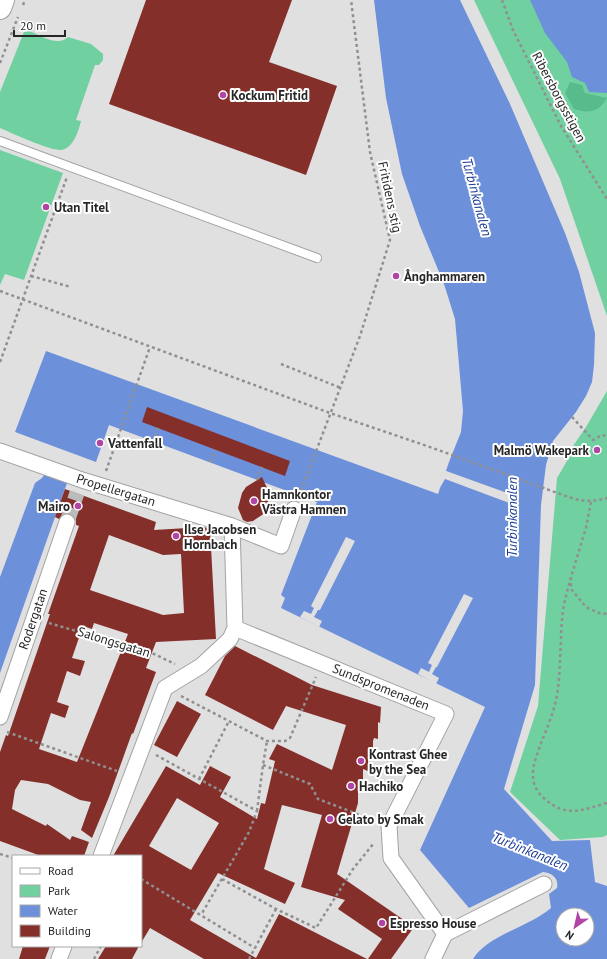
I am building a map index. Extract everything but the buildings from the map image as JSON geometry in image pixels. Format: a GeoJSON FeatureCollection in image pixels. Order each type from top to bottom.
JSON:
{"type":"FeatureCollection","features":[{"type":"Feature","properties":{"kind":"street"},"geometry":{"type":"LineString","coordinates":[[10,11],[12,4]]}},
{"type":"Feature","properties":{"kind":"street","name":"Propellergatan"},"geometry":{"type":"LineString","coordinates":[[0,452],[79,487],[101,486],[232,526]]}},
{"type":"Feature","properties":{"kind":"street"},"geometry":{"type":"LineString","coordinates":[[100,855],[165,688],[201,666],[230,639],[235,628],[232,526],[281,546],[294,510]]}},
{"type":"Feature","properties":{"kind":"street","name":"Rodergatan"},"geometry":{"type":"LineString","coordinates":[[0,717],[67,522]]}},
{"type":"Feature","properties":{"kind":"street","name":"Sundspromenaden"},"geometry":{"type":"LineString","coordinates":[[235,628],[446,714],[389,826]]}},
{"type":"Feature","properties":{"kind":"street"},"geometry":{"type":"LineString","coordinates":[[389,826],[391,858],[445,934]]}},
{"type":"Feature","properties":{"kind":"street"},"geometry":{"type":"LineString","coordinates":[[433,959],[445,934],[544,884]]}},
{"type":"Feature","properties":{"kind":"street"},"geometry":{"type":"LineString","coordinates":[[59,959],[64,947]]}},
{"type":"Feature","properties":{"kind":"lane"},"geometry":{"type":"LineString","coordinates":[[0,141],[317,258]]}},
{"type":"Feature","properties":{"kind":"path"},"geometry":{"type":"LineString","coordinates":[[12,4],[25,0]]}},
{"type":"Feature","properties":{"kind":"path","name":"Fritidens stig"},"geometry":{"type":"LineString","coordinates":[[294,510],[330,413],[342,388],[390,240],[370,152],[351,0]]}},
{"type":"Feature","properties":{"kind":"path","name":"Ribersborgsstigen"},"geometry":{"type":"LineString","coordinates":[[502,0],[513,30],[561,126],[607,199]]}},
{"type":"Feature","properties":{"kind":"path"},"geometry":{"type":"LineString","coordinates":[[0,63],[10,11]]}},
{"type":"Feature","properties":{"kind":"path"},"geometry":{"type":"LineString","coordinates":[[0,362],[70,167]]}},
{"type":"Feature","properties":{"kind":"path"},"geometry":{"type":"LineString","coordinates":[[31,276],[72,287]]}},
{"type":"Feature","properties":{"kind":"path"},"geometry":{"type":"LineString","coordinates":[[0,291],[330,413],[579,501],[591,502],[607,498]]}},
{"type":"Feature","properties":{"kind":"path"},"geometry":{"type":"LineString","coordinates":[[101,486],[150,347]]}},
{"type":"Feature","properties":{"kind":"path"},"geometry":{"type":"LineString","coordinates":[[281,364],[342,388]]}},
{"type":"Feature","properties":{"kind":"path"},"geometry":{"type":"LineString","coordinates":[[572,417],[593,440],[602,436],[607,436]]}},
{"type":"Feature","properties":{"kind":"path"},"geometry":{"type":"LineString","coordinates":[[153,442],[158,428]]}},
{"type":"Feature","properties":{"kind":"path"},"geometry":{"type":"LineString","coordinates":[[210,462],[215,450]]}},
{"type":"Feature","properties":{"kind":"path"},"geometry":{"type":"LineString","coordinates":[[258,480],[262,467]]}},
{"type":"Feature","properties":{"kind":"path"},"geometry":{"type":"LineString","coordinates":[[591,502],[586,528],[571,577],[564,609],[558,689],[552,715],[532,773],[534,785],[540,795],[553,806],[564,811],[586,809],[607,803]]}},
{"type":"Feature","properties":{"kind":"path"},"geometry":{"type":"LineString","coordinates":[[571,577],[571,589],[586,608],[599,613],[607,614]]}},
{"type":"Feature","properties":{"kind":"path","name":"Salongsgatan"},"geometry":{"type":"LineString","coordinates":[[34,618],[154,654],[191,672]]}},
{"type":"Feature","properties":{"kind":"path"},"geometry":{"type":"LineString","coordinates":[[165,688],[267,740],[285,741],[290,738],[322,663]]}},
{"type":"Feature","properties":{"kind":"path"},"geometry":{"type":"LineString","coordinates":[[199,779],[229,721]]}},
{"type":"Feature","properties":{"kind":"path"},"geometry":{"type":"LineString","coordinates":[[0,729],[131,776]]}},
{"type":"Feature","properties":{"kind":"path"},"geometry":{"type":"LineString","coordinates":[[201,915],[249,832],[258,811],[267,740]]}},
{"type":"Feature","properties":{"kind":"path"},"geometry":{"type":"LineString","coordinates":[[142,748],[258,811]]}},
{"type":"Feature","properties":{"kind":"path"},"geometry":{"type":"LineString","coordinates":[[222,879],[276,909],[316,928],[353,869],[389,826],[318,799],[310,784],[263,765]]}},
{"type":"Feature","properties":{"kind":"path"},"geometry":{"type":"LineString","coordinates":[[0,854],[12,858]]}},
{"type":"Feature","properties":{"kind":"path"},"geometry":{"type":"LineString","coordinates":[[142,880],[255,948]]}},
{"type":"Feature","properties":{"kind":"path"},"geometry":{"type":"LineString","coordinates":[[249,959],[276,909]]}},
{"type":"Feature","properties":{"kind":"path"},"geometry":{"type":"LineString","coordinates":[[94,959],[100,947]]}},
{"type":"Feature","properties":{"kind":"green space"},"geometry":{"type":"Polygon","coordinates":[[[474,0],[607,0],[607,316],[560,179],[474,0]]]}},
{"type":"Feature","properties":{"kind":"green space"},"geometry":{"type":"Polygon","coordinates":[[[30,31],[49,40],[59,41],[68,37],[91,44],[103,54],[103,60],[99,65],[95,65],[76,120],[81,121],[77,134],[72,143],[65,149],[56,150],[49,148],[0,128],[0,92],[24,32],[30,31]]]}},
{"type":"Feature","properties":{"kind":"green space"},"geometry":{"type":"Polygon","coordinates":[[[570,82],[582,85],[585,93],[607,98],[601,106],[593,111],[579,111],[574,109],[565,93],[570,82]]]}},
{"type":"Feature","properties":{"kind":"green space"},"geometry":{"type":"Polygon","coordinates":[[[0,150],[63,173],[24,280],[5,274],[0,285],[0,150]]]}},
{"type":"Feature","properties":{"kind":"green space"},"geometry":{"type":"Polygon","coordinates":[[[607,391],[607,835],[603,837],[560,840],[510,792],[538,706],[557,478],[571,454],[571,449],[607,391]]]}},
{"type":"Feature","properties":{"kind":"water","name":"Turbinkanalen"},"geometry":{"type":"Polygon","coordinates":[[[374,0],[460,0],[510,104],[565,233],[579,272],[595,333],[592,382],[586,396],[576,412],[553,441],[546,465],[541,505],[535,685],[504,789],[552,841],[590,840],[595,882],[607,886],[607,959],[473,959],[480,951],[498,937],[532,921],[551,908],[549,894],[557,888],[557,881],[552,875],[543,872],[469,908],[420,850],[485,707],[281,608],[285,598],[281,595],[317,502],[109,425],[96,462],[15,432],[46,351],[438,494],[461,432],[463,411],[455,319],[444,284],[420,226],[402,174],[386,98],[374,0]]]}},
{"type":"Feature","properties":{"kind":"water"},"geometry":{"type":"Polygon","coordinates":[[[530,0],[607,0],[607,93],[589,92],[585,83],[572,77],[567,62],[545,33],[530,0]]]}},
{"type":"Feature","properties":{"kind":"water"},"geometry":{"type":"Polygon","coordinates":[[[44,475],[67,483],[0,673],[0,577],[35,483],[44,475]]]}},
{"type":"Feature","properties":{"kind":"pier"},"geometry":{"type":"Polygon","coordinates":[[[444,470],[518,497],[515,505],[445,479],[441,486],[439,485],[444,470]]]}},
{"type":"Feature","properties":{"kind":"pier"},"geometry":{"type":"Polygon","coordinates":[[[346,537],[355,541],[320,610],[318,610],[314,617],[322,621],[319,627],[300,617],[304,611],[311,614],[314,608],[311,606],[346,537]]]}},
{"type":"Feature","properties":{"kind":"pier"},"geometry":{"type":"Polygon","coordinates":[[[464,594],[473,598],[432,674],[439,678],[436,684],[418,674],[421,668],[429,672],[432,665],[428,663],[464,594]]]}},
{"type":"Feature","properties":{"kind":"tunnel"},"geometry":{"type":"LineString","coordinates":[[67,522],[77,493]]}},
{"type":"Feature","properties":{"kind":"place","name":"Kockum Fritid"},"geometry":{"type":"Point","coordinates":[223,95]}},
{"type":"Feature","properties":{"kind":"place","name":"Utan Titel"},"geometry":{"type":"Point","coordinates":[46,207]}},
{"type":"Feature","properties":{"kind":"place","name":"Ånghammaren"},"geometry":{"type":"Point","coordinates":[396,276]}},
{"type":"Feature","properties":{"kind":"place","name":"Vattenfall"},"geometry":{"type":"Point","coordinates":[100,443]}},
{"type":"Feature","properties":{"kind":"place","name":"Malmö Wakepark"},"geometry":{"type":"Point","coordinates":[597,450]}},
{"type":"Feature","properties":{"kind":"place","name":"Hamnkontor Västra Hamnen"},"geometry":{"type":"Point","coordinates":[254,501]}},
{"type":"Feature","properties":{"kind":"place","name":"Mairo"},"geometry":{"type":"Point","coordinates":[78,506]}},
{"type":"Feature","properties":{"kind":"place","name":"Ilse Jacobsen Hornbach"},"geometry":{"type":"Point","coordinates":[176,536]}},
{"type":"Feature","properties":{"kind":"place","name":"Kontrast Ghee by the Sea"},"geometry":{"type":"Point","coordinates":[361,761]}},
{"type":"Feature","properties":{"kind":"place","name":"Hachiko"},"geometry":{"type":"Point","coordinates":[351,786]}},
{"type":"Feature","properties":{"kind":"place","name":"Gelato by Smak"},"geometry":{"type":"Point","coordinates":[330,819]}},
{"type":"Feature","properties":{"kind":"place","name":"Espresso House"},"geometry":{"type":"Point","coordinates":[382,923]}}]}
